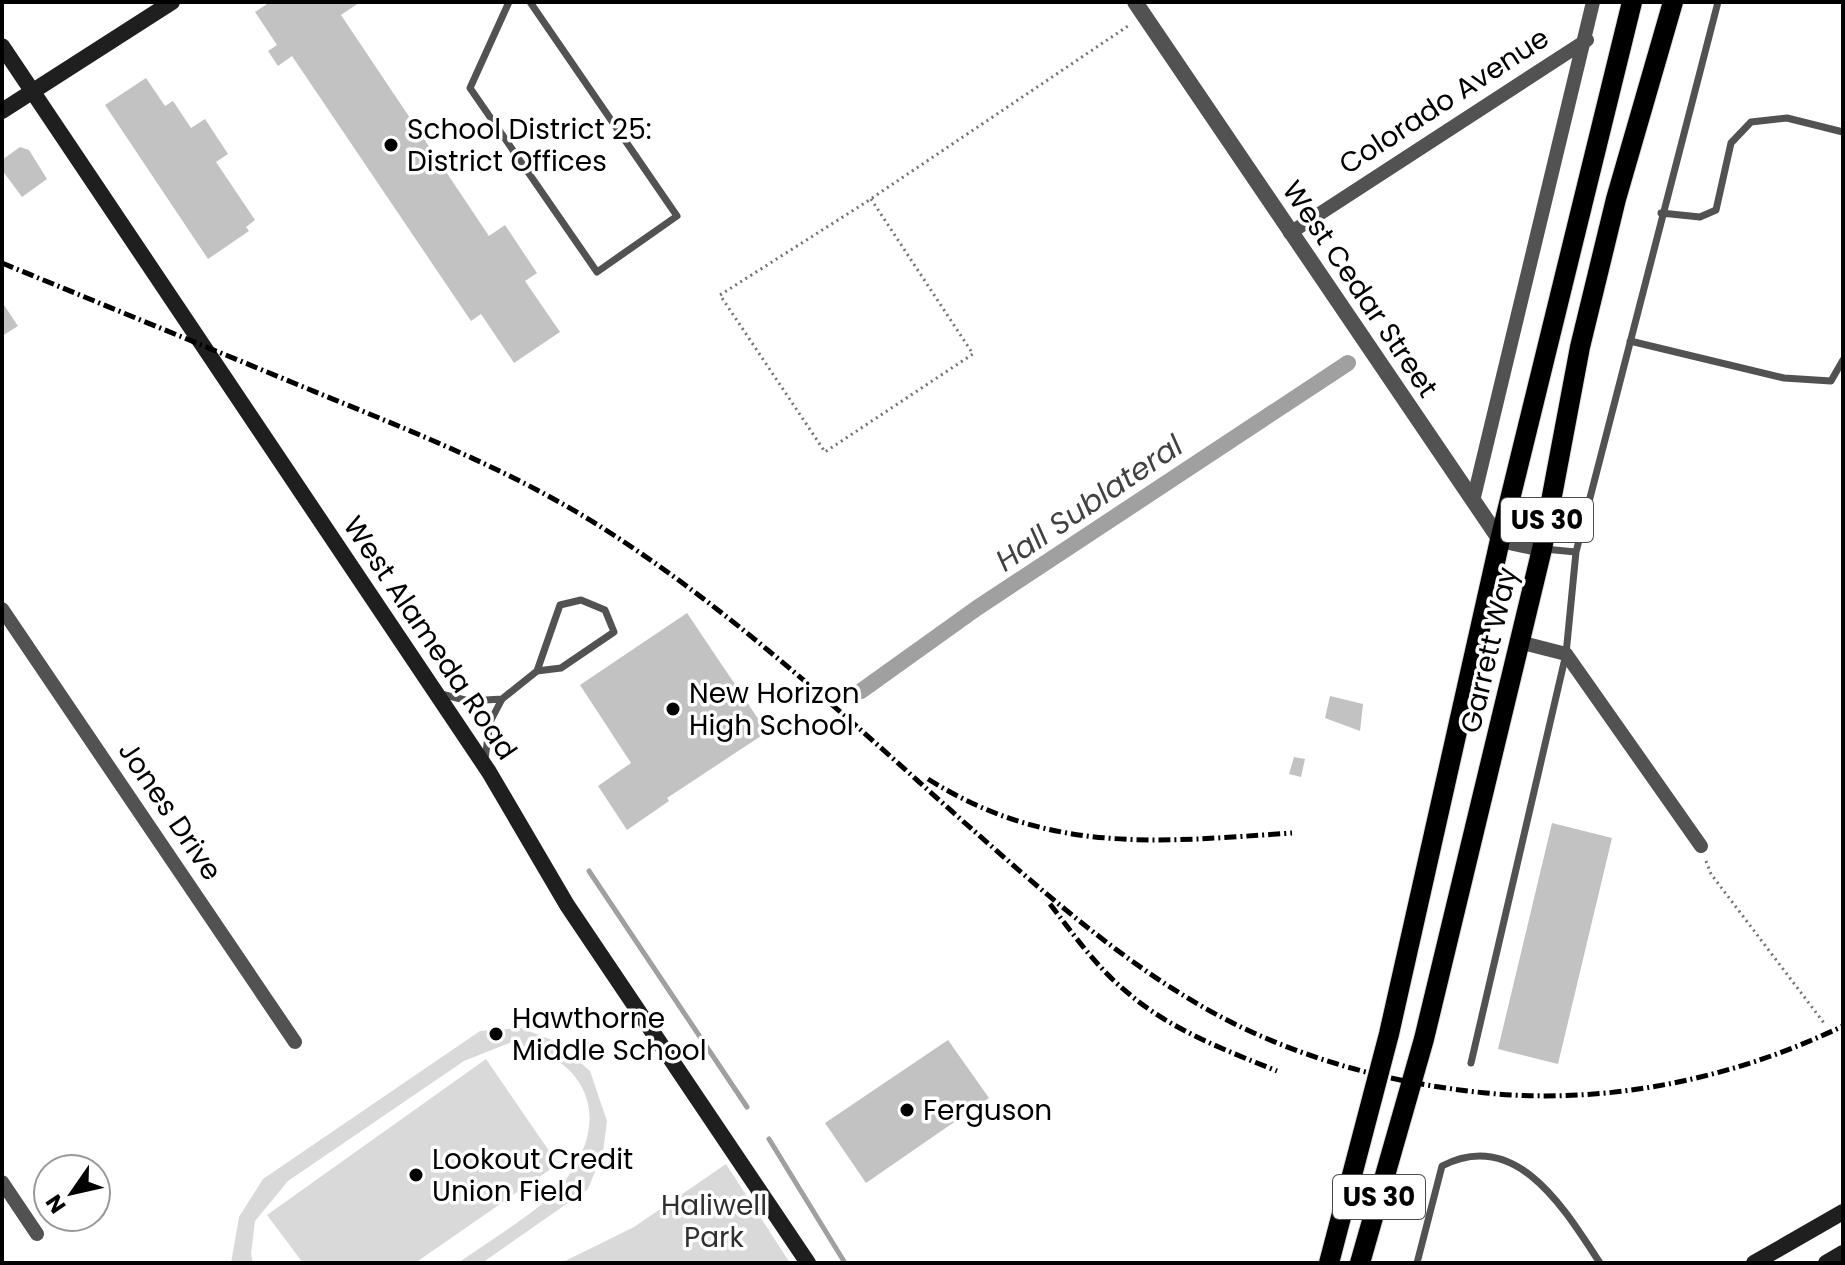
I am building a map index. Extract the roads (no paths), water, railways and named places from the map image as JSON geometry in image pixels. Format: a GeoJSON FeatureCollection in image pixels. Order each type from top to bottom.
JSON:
{"type":"FeatureCollection","features":[{"type":"Feature","properties":{"kind":"main road"},"geometry":{"type":"LineString","coordinates":[[2,111],[172,2]]}},
{"type":"Feature","properties":{"kind":"main road","name":"Garrett Way"},"geometry":{"type":"LineString","coordinates":[[1329,1263],[1389,1034],[1500,540],[1632,2]]}},
{"type":"Feature","properties":{"kind":"main road","name":"Garrett Way"},"geometry":{"type":"LineString","coordinates":[[1360,1263],[1424,1039],[1542,549],[1580,347],[1616,199],[1673,2]]}},
{"type":"Feature","properties":{"kind":"main road","name":"West Alameda Road"},"geometry":{"type":"LineString","coordinates":[[2,46],[484,765],[567,905],[808,1263]]}},
{"type":"Feature","properties":{"kind":"main road"},"geometry":{"type":"LineString","coordinates":[[1754,1263],[1843,1212]]}},
{"type":"Feature","properties":{"kind":"main road"},"geometry":{"type":"LineString","coordinates":[[1826,1263],[1843,1253]]}},
{"type":"Feature","properties":{"kind":"street"},"geometry":{"type":"LineString","coordinates":[[1473,501],[1587,40],[1593,2]]}},
{"type":"Feature","properties":{"kind":"street","name":"West Cedar Street"},"geometry":{"type":"LineString","coordinates":[[1140,9],[1500,540]]}},
{"type":"Feature","properties":{"kind":"street","name":"Colorado Avenue"},"geometry":{"type":"LineString","coordinates":[[1290,233],[1587,40]]}},
{"type":"Feature","properties":{"kind":"street"},"geometry":{"type":"LineString","coordinates":[[1500,540],[1542,549]]}},
{"type":"Feature","properties":{"kind":"street","name":"Jones Drive"},"geometry":{"type":"LineString","coordinates":[[2,609],[295,1042]]}},
{"type":"Feature","properties":{"kind":"street"},"geometry":{"type":"LineString","coordinates":[[1519,642],[1566,654],[1701,846]]}},
{"type":"Feature","properties":{"kind":"street"},"geometry":{"type":"LineString","coordinates":[[2,1182],[37,1234]]}},
{"type":"Feature","properties":{"kind":"lane"},"geometry":{"type":"LineString","coordinates":[[509,2],[470,88],[597,272],[677,216],[530,2]]}},
{"type":"Feature","properties":{"kind":"lane"},"geometry":{"type":"LineString","coordinates":[[1471,1063],[1566,654],[1576,552],[1661,213],[1718,2]]}},
{"type":"Feature","properties":{"kind":"lane"},"geometry":{"type":"LineString","coordinates":[[1661,213],[1700,217],[1716,210],[1731,143],[1751,122],[1787,118],[1843,132]]}},
{"type":"Feature","properties":{"kind":"lane"},"geometry":{"type":"LineString","coordinates":[[1630,341],[1784,378],[1831,381],[1843,360]]}},
{"type":"Feature","properties":{"kind":"lane"},"geometry":{"type":"LineString","coordinates":[[1542,549],[1576,552]]}},
{"type":"Feature","properties":{"kind":"lane"},"geometry":{"type":"LineString","coordinates":[[484,765],[490,722],[502,699],[537,671],[561,668],[614,632],[605,610],[581,600],[560,605],[537,671]]}},
{"type":"Feature","properties":{"kind":"lane"},"geometry":{"type":"LineString","coordinates":[[434,690],[456,700],[502,699]]}},
{"type":"Feature","properties":{"kind":"lane"},"geometry":{"type":"LineString","coordinates":[[1417,1263],[1442,1166],[1469,1156],[1512,1160],[1556,1196],[1600,1263]]}},
{"type":"Feature","properties":{"kind":"waterway","name":"Hall Sublateral"},"geometry":{"type":"LineString","coordinates":[[861,691],[977,608],[1348,363]]}},
{"type":"Feature","properties":{"kind":"waterway"},"geometry":{"type":"LineString","coordinates":[[589,871],[747,1107]]}},
{"type":"Feature","properties":{"kind":"waterway"},"geometry":{"type":"LineString","coordinates":[[769,1139],[845,1263]]}},
{"type":"Feature","properties":{"kind":"railway"},"geometry":{"type":"LineString","coordinates":[[2,263],[428,439],[532,487],[598,525],[695,592],[788,666],[1034,883],[1106,942],[1182,994],[1263,1037],[1372,1074],[1486,1093],[1532,1096],[1624,1091],[1714,1074],[1758,1061],[1843,1026]]}},
{"type":"Feature","properties":{"kind":"railway"},"geometry":{"type":"LineString","coordinates":[[928,779],[973,804],[1017,821],[1061,832],[1149,840],[1292,833]]}},
{"type":"Feature","properties":{"kind":"railway"},"geometry":{"type":"LineString","coordinates":[[1050,904],[1096,962],[1145,1006],[1199,1038],[1277,1071]]}},
{"type":"Feature","properties":{"kind":"place","name":"School District 25: District Offices"},"geometry":{"type":"Point","coordinates":[391,145]}},
{"type":"Feature","properties":{"kind":"place","name":"New Horizon High School"},"geometry":{"type":"Point","coordinates":[673,709]}},
{"type":"Feature","properties":{"kind":"place","name":"Hawthorne Middle School"},"geometry":{"type":"Point","coordinates":[496,1034]}},
{"type":"Feature","properties":{"kind":"place","name":"Ferguson"},"geometry":{"type":"Point","coordinates":[907,1110]}},
{"type":"Feature","properties":{"kind":"place","name":"Lookout Credit Union Field"},"geometry":{"type":"Point","coordinates":[416,1175]}},
{"type":"Feature","properties":{"kind":"park label","name":"Haliwell Park"},"geometry":{"type":"Point","coordinates":[714,1221]}}]}
